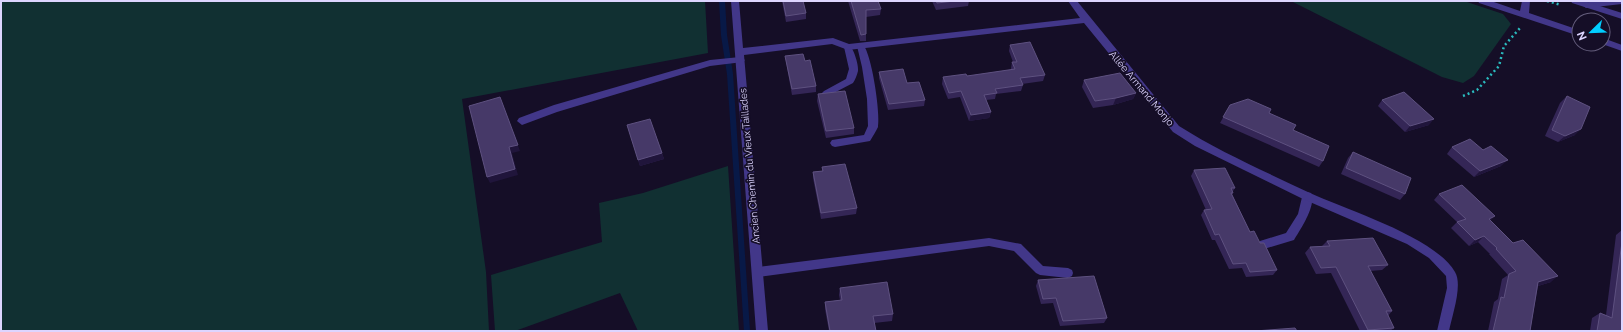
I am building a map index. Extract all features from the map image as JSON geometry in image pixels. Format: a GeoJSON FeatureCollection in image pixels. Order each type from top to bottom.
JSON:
{"type":"FeatureCollection","features":[{"type":"Feature","properties":{"kind":"street","name":"Ancien Chemin du Vieux Taillades"},"geometry":{"type":"LineString","coordinates":[[735,1],[762,331]]}},
{"type":"Feature","properties":{"kind":"street","name":"Allée Armand Monjo"},"geometry":{"type":"LineString","coordinates":[[1072,1],[1176,129],[1198,143],[1307,196],[1411,241],[1433,255],[1451,274],[1453,288],[1443,331]]}},
{"type":"Feature","properties":{"kind":"street"},"geometry":{"type":"LineString","coordinates":[[1482,1],[1571,30]]}},
{"type":"Feature","properties":{"kind":"street"},"geometry":{"type":"LineString","coordinates":[[1524,15],[1526,1]]}},
{"type":"Feature","properties":{"kind":"street"},"geometry":{"type":"LineString","coordinates":[[1575,1],[1622,16]]}},
{"type":"Feature","properties":{"kind":"street"},"geometry":{"type":"LineString","coordinates":[[1586,5],[1622,1]]}},
{"type":"Feature","properties":{"kind":"street"},"geometry":{"type":"LineString","coordinates":[[522,121],[554,109],[710,63],[740,56],[833,41],[848,47],[861,46],[1086,20]]}},
{"type":"Feature","properties":{"kind":"street"},"geometry":{"type":"LineString","coordinates":[[1611,44],[1622,48]]}},
{"type":"Feature","properties":{"kind":"street"},"geometry":{"type":"LineString","coordinates":[[835,143],[867,138],[873,126],[872,99],[868,67],[861,46]]}},
{"type":"Feature","properties":{"kind":"street"},"geometry":{"type":"LineString","coordinates":[[827,93],[850,81],[854,69],[848,47]]}},
{"type":"Feature","properties":{"kind":"street"},"geometry":{"type":"LineString","coordinates":[[1264,244],[1290,237],[1303,215],[1307,196]]}},
{"type":"Feature","properties":{"kind":"street"},"geometry":{"type":"LineString","coordinates":[[758,272],[989,242],[1018,247],[1040,270],[1068,273]]}},
{"type":"Feature","properties":{"kind":"path"},"geometry":{"type":"LineString","coordinates":[[1463,96],[1477,90],[1499,66],[1504,46],[1520,28],[1524,15]]}},
{"type":"Feature","properties":{"kind":"green space"},"geometry":{"type":"Polygon","coordinates":[[[1,1],[705,1],[708,53],[462,99],[486,272],[489,331],[1,331],[1,1]]]}},
{"type":"Feature","properties":{"kind":"green space"},"geometry":{"type":"Polygon","coordinates":[[[1291,1],[1464,1],[1503,14],[1511,24],[1474,76],[1463,83],[1442,77],[1291,1]]]}},
{"type":"Feature","properties":{"kind":"green space"},"geometry":{"type":"Polygon","coordinates":[[[728,166],[739,331],[638,331],[620,293],[515,331],[495,331],[491,275],[602,242],[599,203],[643,193],[728,166]]]}},
{"type":"Feature","properties":{"kind":"building"},"geometry":{"type":"Polygon","coordinates":[[[783,1],[803,1],[806,13],[786,16],[783,1]]]}},
{"type":"Feature","properties":{"kind":"building"},"geometry":{"type":"Polygon","coordinates":[[[851,1],[878,1],[881,9],[866,10],[866,34],[861,35],[851,1]]]}},
{"type":"Feature","properties":{"kind":"building"},"geometry":{"type":"Polygon","coordinates":[[[936,1],[955,1],[937,3],[936,1]]]}},
{"type":"Feature","properties":{"kind":"building"},"geometry":{"type":"Polygon","coordinates":[[[1030,42],[1045,75],[1020,78],[1023,85],[995,89],[997,93],[984,95],[991,112],[971,115],[961,91],[949,93],[943,77],[966,74],[967,76],[1015,69],[1012,62],[1017,62],[1010,45],[1030,42]]]}},
{"type":"Feature","properties":{"kind":"building"},"geometry":{"type":"Polygon","coordinates":[[[803,54],[805,61],[810,60],[816,86],[792,89],[785,56],[803,54]]]}},
{"type":"Feature","properties":{"kind":"building"},"geometry":{"type":"Polygon","coordinates":[[[903,69],[907,83],[919,82],[925,100],[889,104],[879,72],[903,69]]]}},
{"type":"Feature","properties":{"kind":"building"},"geometry":{"type":"Polygon","coordinates":[[[1120,73],[1136,93],[1095,101],[1084,80],[1120,73]]]}},
{"type":"Feature","properties":{"kind":"building"},"geometry":{"type":"Polygon","coordinates":[[[845,91],[854,128],[826,131],[818,94],[845,91]]]}},
{"type":"Feature","properties":{"kind":"building"},"geometry":{"type":"Polygon","coordinates":[[[1404,92],[1434,119],[1410,126],[1382,100],[1404,92]]]}},
{"type":"Feature","properties":{"kind":"building"},"geometry":{"type":"Polygon","coordinates":[[[1567,96],[1590,107],[1581,129],[1565,136],[1552,130],[1567,96]]]}},
{"type":"Feature","properties":{"kind":"building"},"geometry":{"type":"Polygon","coordinates":[[[500,97],[518,145],[509,147],[515,169],[487,177],[469,106],[500,97]]]}},
{"type":"Feature","properties":{"kind":"building"},"geometry":{"type":"Polygon","coordinates":[[[1248,99],[1271,109],[1269,113],[1296,125],[1293,130],[1329,146],[1323,161],[1223,117],[1230,105],[1248,99]]]}},
{"type":"Feature","properties":{"kind":"building"},"geometry":{"type":"Polygon","coordinates":[[[650,119],[662,153],[638,160],[627,125],[650,119]]]}},
{"type":"Feature","properties":{"kind":"building"},"geometry":{"type":"Polygon","coordinates":[[[1470,139],[1483,150],[1491,146],[1508,160],[1480,171],[1452,147],[1470,139]]]}},
{"type":"Feature","properties":{"kind":"building"},"geometry":{"type":"Polygon","coordinates":[[[1353,152],[1411,178],[1405,194],[1346,168],[1353,152]]]}},
{"type":"Feature","properties":{"kind":"building"},"geometry":{"type":"Polygon","coordinates":[[[845,164],[857,208],[821,213],[813,172],[823,171],[822,167],[845,164]]]}},
{"type":"Feature","properties":{"kind":"building"},"geometry":{"type":"Polygon","coordinates":[[[1225,168],[1235,188],[1231,188],[1233,193],[1231,193],[1250,232],[1254,231],[1260,243],[1264,243],[1277,270],[1250,272],[1246,263],[1233,264],[1219,234],[1215,235],[1204,210],[1212,209],[1194,170],[1225,168]]]}},
{"type":"Feature","properties":{"kind":"building"},"geometry":{"type":"Polygon","coordinates":[[[1462,185],[1495,216],[1489,219],[1513,243],[1523,240],[1558,276],[1538,282],[1530,331],[1493,331],[1501,297],[1504,298],[1509,274],[1516,271],[1496,249],[1497,248],[1484,236],[1475,240],[1457,222],[1466,219],[1439,194],[1462,185]]]}},
{"type":"Feature","properties":{"kind":"building"},"geometry":{"type":"Polygon","coordinates":[[[1373,238],[1388,265],[1368,266],[1392,311],[1386,311],[1394,328],[1368,330],[1336,267],[1321,268],[1310,247],[1330,246],[1327,241],[1373,238]]]}},
{"type":"Feature","properties":{"kind":"building"},"geometry":{"type":"Polygon","coordinates":[[[1622,242],[1622,331],[1597,331],[1600,313],[1612,318],[1622,242]]]}},
{"type":"Feature","properties":{"kind":"building"},"geometry":{"type":"Polygon","coordinates":[[[1094,276],[1107,318],[1063,321],[1056,298],[1043,299],[1038,280],[1094,276]]]}},
{"type":"Feature","properties":{"kind":"building"},"geometry":{"type":"Polygon","coordinates":[[[887,282],[893,314],[873,316],[876,331],[830,331],[825,302],[842,300],[840,288],[887,282]]]}},
{"type":"Feature","properties":{"kind":"building"},"geometry":{"type":"Polygon","coordinates":[[[1295,328],[1297,331],[1255,331],[1295,328]]]}},
{"type":"Feature","properties":{"kind":"waterway"},"geometry":{"type":"LineString","coordinates":[[722,1],[724,35],[730,74],[747,331]]}}]}
